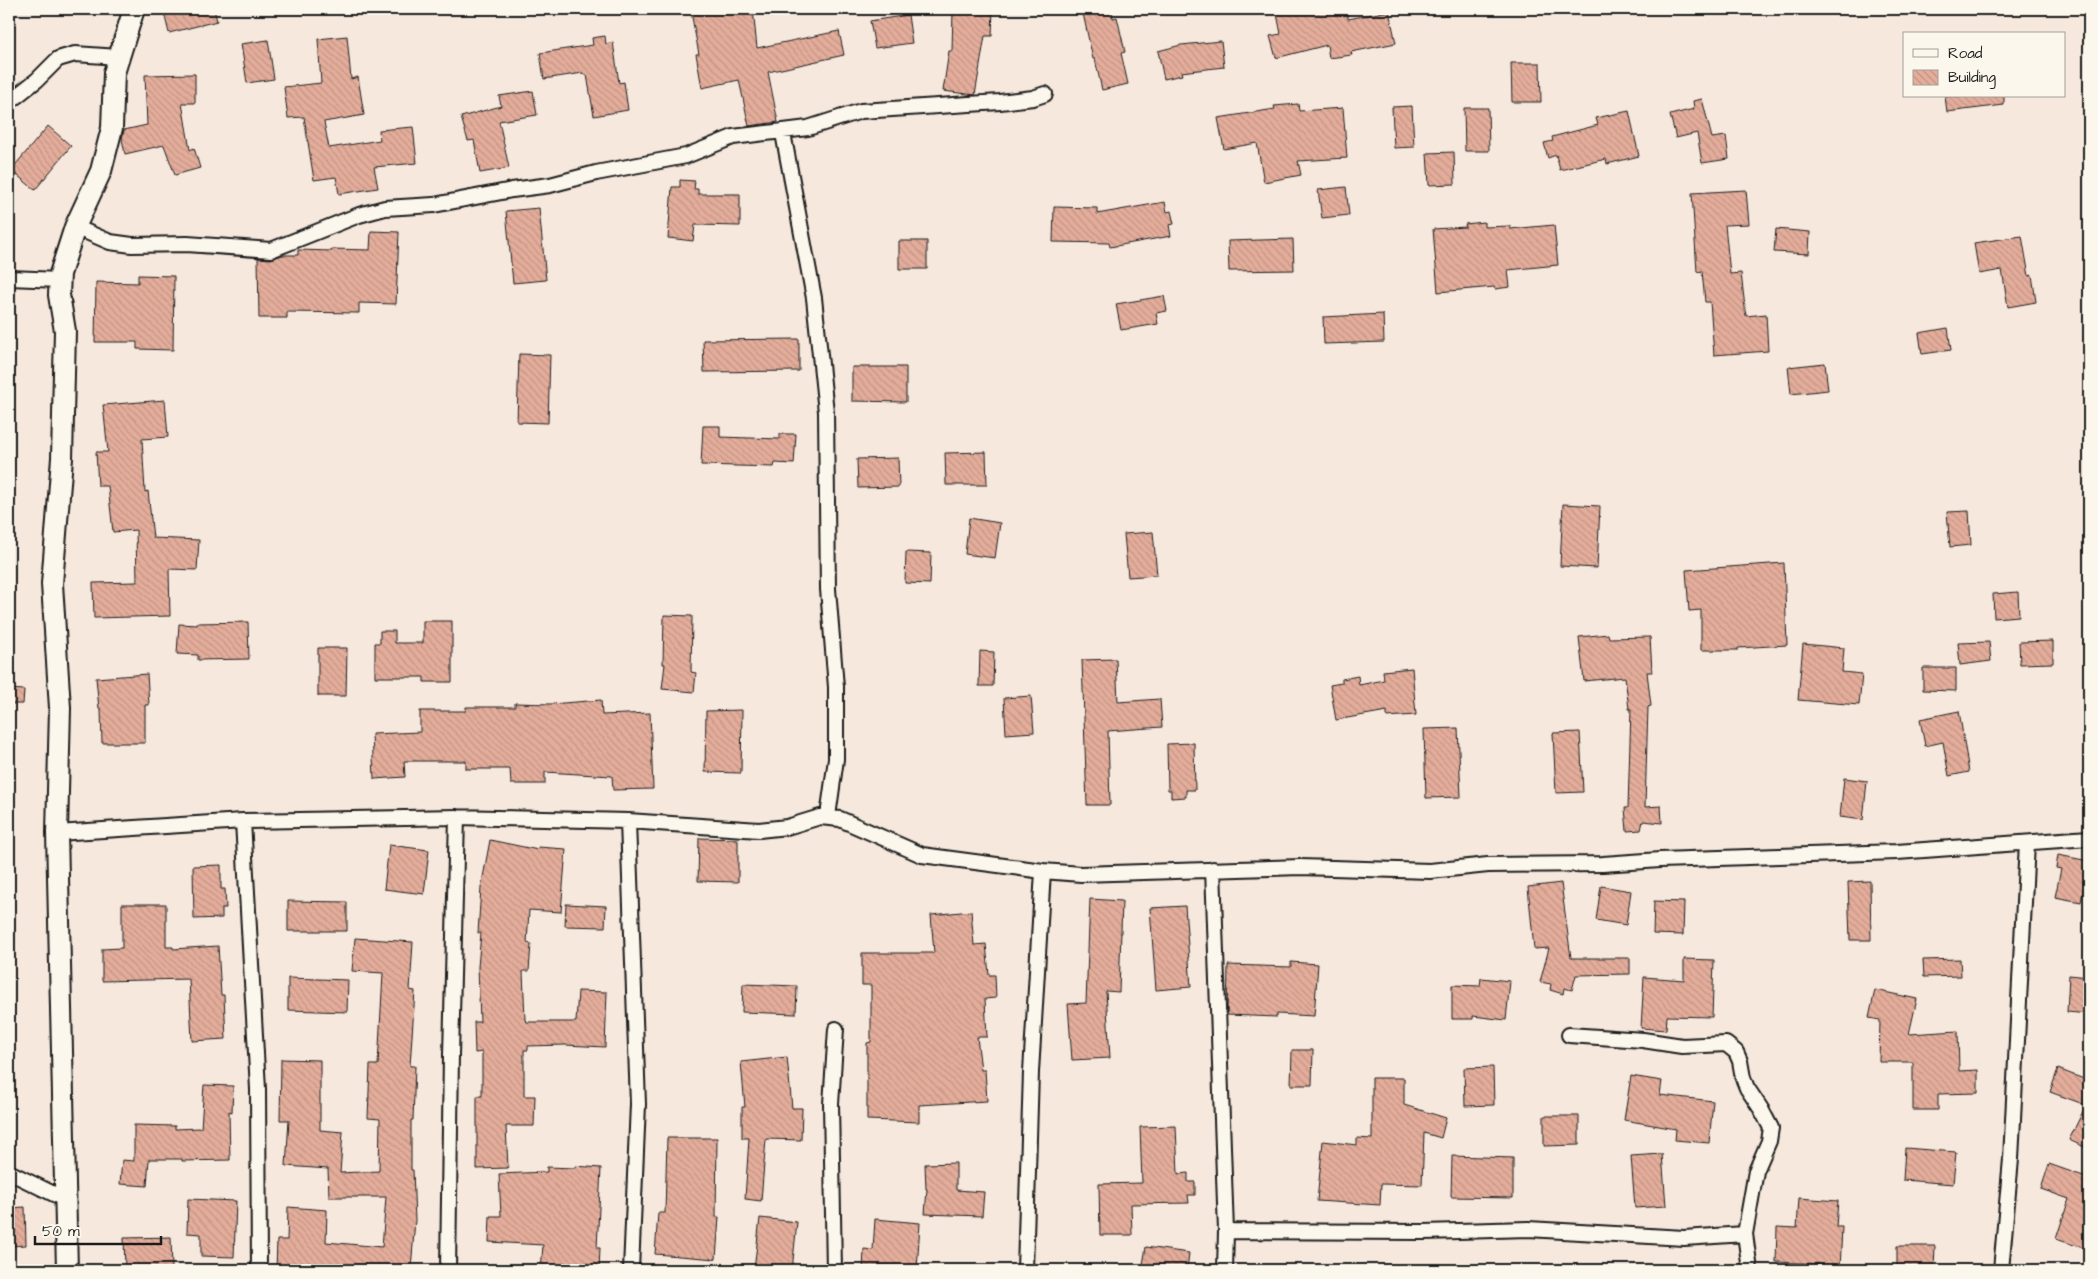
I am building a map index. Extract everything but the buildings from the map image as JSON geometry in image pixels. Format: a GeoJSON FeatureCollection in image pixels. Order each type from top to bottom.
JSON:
{"type":"FeatureCollection","features":[{"type":"Feature","properties":{"kind":"street"},"geometry":{"type":"LineString","coordinates":[[67,1270],[57,833],[60,708],[52,584],[62,458],[65,332],[59,295],[60,274],[75,227],[101,172],[112,128],[114,73],[134,9]]}},
{"type":"Feature","properties":{"kind":"street"},"geometry":{"type":"LineString","coordinates":[[9,102],[37,80],[58,59],[75,54],[119,57]]}},
{"type":"Feature","properties":{"kind":"street"},"geometry":{"type":"LineString","coordinates":[[75,227],[110,242],[132,245],[187,244],[271,250],[359,215],[384,208],[424,206],[550,185],[605,171],[686,156],[733,137],[808,128],[861,111],[1000,102],[1033,98],[1045,94]]}},
{"type":"Feature","properties":{"kind":"street"},"geometry":{"type":"LineString","coordinates":[[783,132],[814,298],[826,412],[828,589],[836,704],[836,759],[828,816]]}},
{"type":"Feature","properties":{"kind":"street"},"geometry":{"type":"LineString","coordinates":[[9,278],[60,280]]}},
{"type":"Feature","properties":{"kind":"street"},"geometry":{"type":"LineString","coordinates":[[57,833],[243,821],[457,817],[628,821],[759,830],[787,827],[828,816],[840,818],[922,856],[1082,874],[1300,867],[1430,870],[1488,865],[1603,864],[1660,860],[1897,852],[2089,838]]}},
{"type":"Feature","properties":{"kind":"street"},"geometry":{"type":"LineString","coordinates":[[448,1270],[457,817]]}},
{"type":"Feature","properties":{"kind":"street"},"geometry":{"type":"LineString","coordinates":[[243,821],[258,1089],[259,1270]]}},
{"type":"Feature","properties":{"kind":"street"},"geometry":{"type":"LineString","coordinates":[[628,821],[638,1104],[631,1270]]}},
{"type":"Feature","properties":{"kind":"street"},"geometry":{"type":"LineString","coordinates":[[2001,1270],[2011,1159],[2027,843]]}},
{"type":"Feature","properties":{"kind":"street"},"geometry":{"type":"LineString","coordinates":[[1213,869],[1226,1231],[1225,1270]]}},
{"type":"Feature","properties":{"kind":"street"},"geometry":{"type":"LineString","coordinates":[[1025,1270],[1031,1072],[1043,871]]}},
{"type":"Feature","properties":{"kind":"street"},"geometry":{"type":"LineString","coordinates":[[834,1270],[831,1104],[836,1029]]}},
{"type":"Feature","properties":{"kind":"street"},"geometry":{"type":"LineString","coordinates":[[1569,1035],[1643,1040],[1682,1046],[1726,1044],[1736,1052],[1747,1088],[1771,1128],[1769,1141],[1756,1171],[1745,1234],[1750,1270]]}},
{"type":"Feature","properties":{"kind":"street"},"geometry":{"type":"LineString","coordinates":[[9,1172],[66,1200]]}},
{"type":"Feature","properties":{"kind":"street"},"geometry":{"type":"LineString","coordinates":[[1226,1231],[1424,1232],[1528,1229],[1684,1238],[1745,1234]]}}]}
